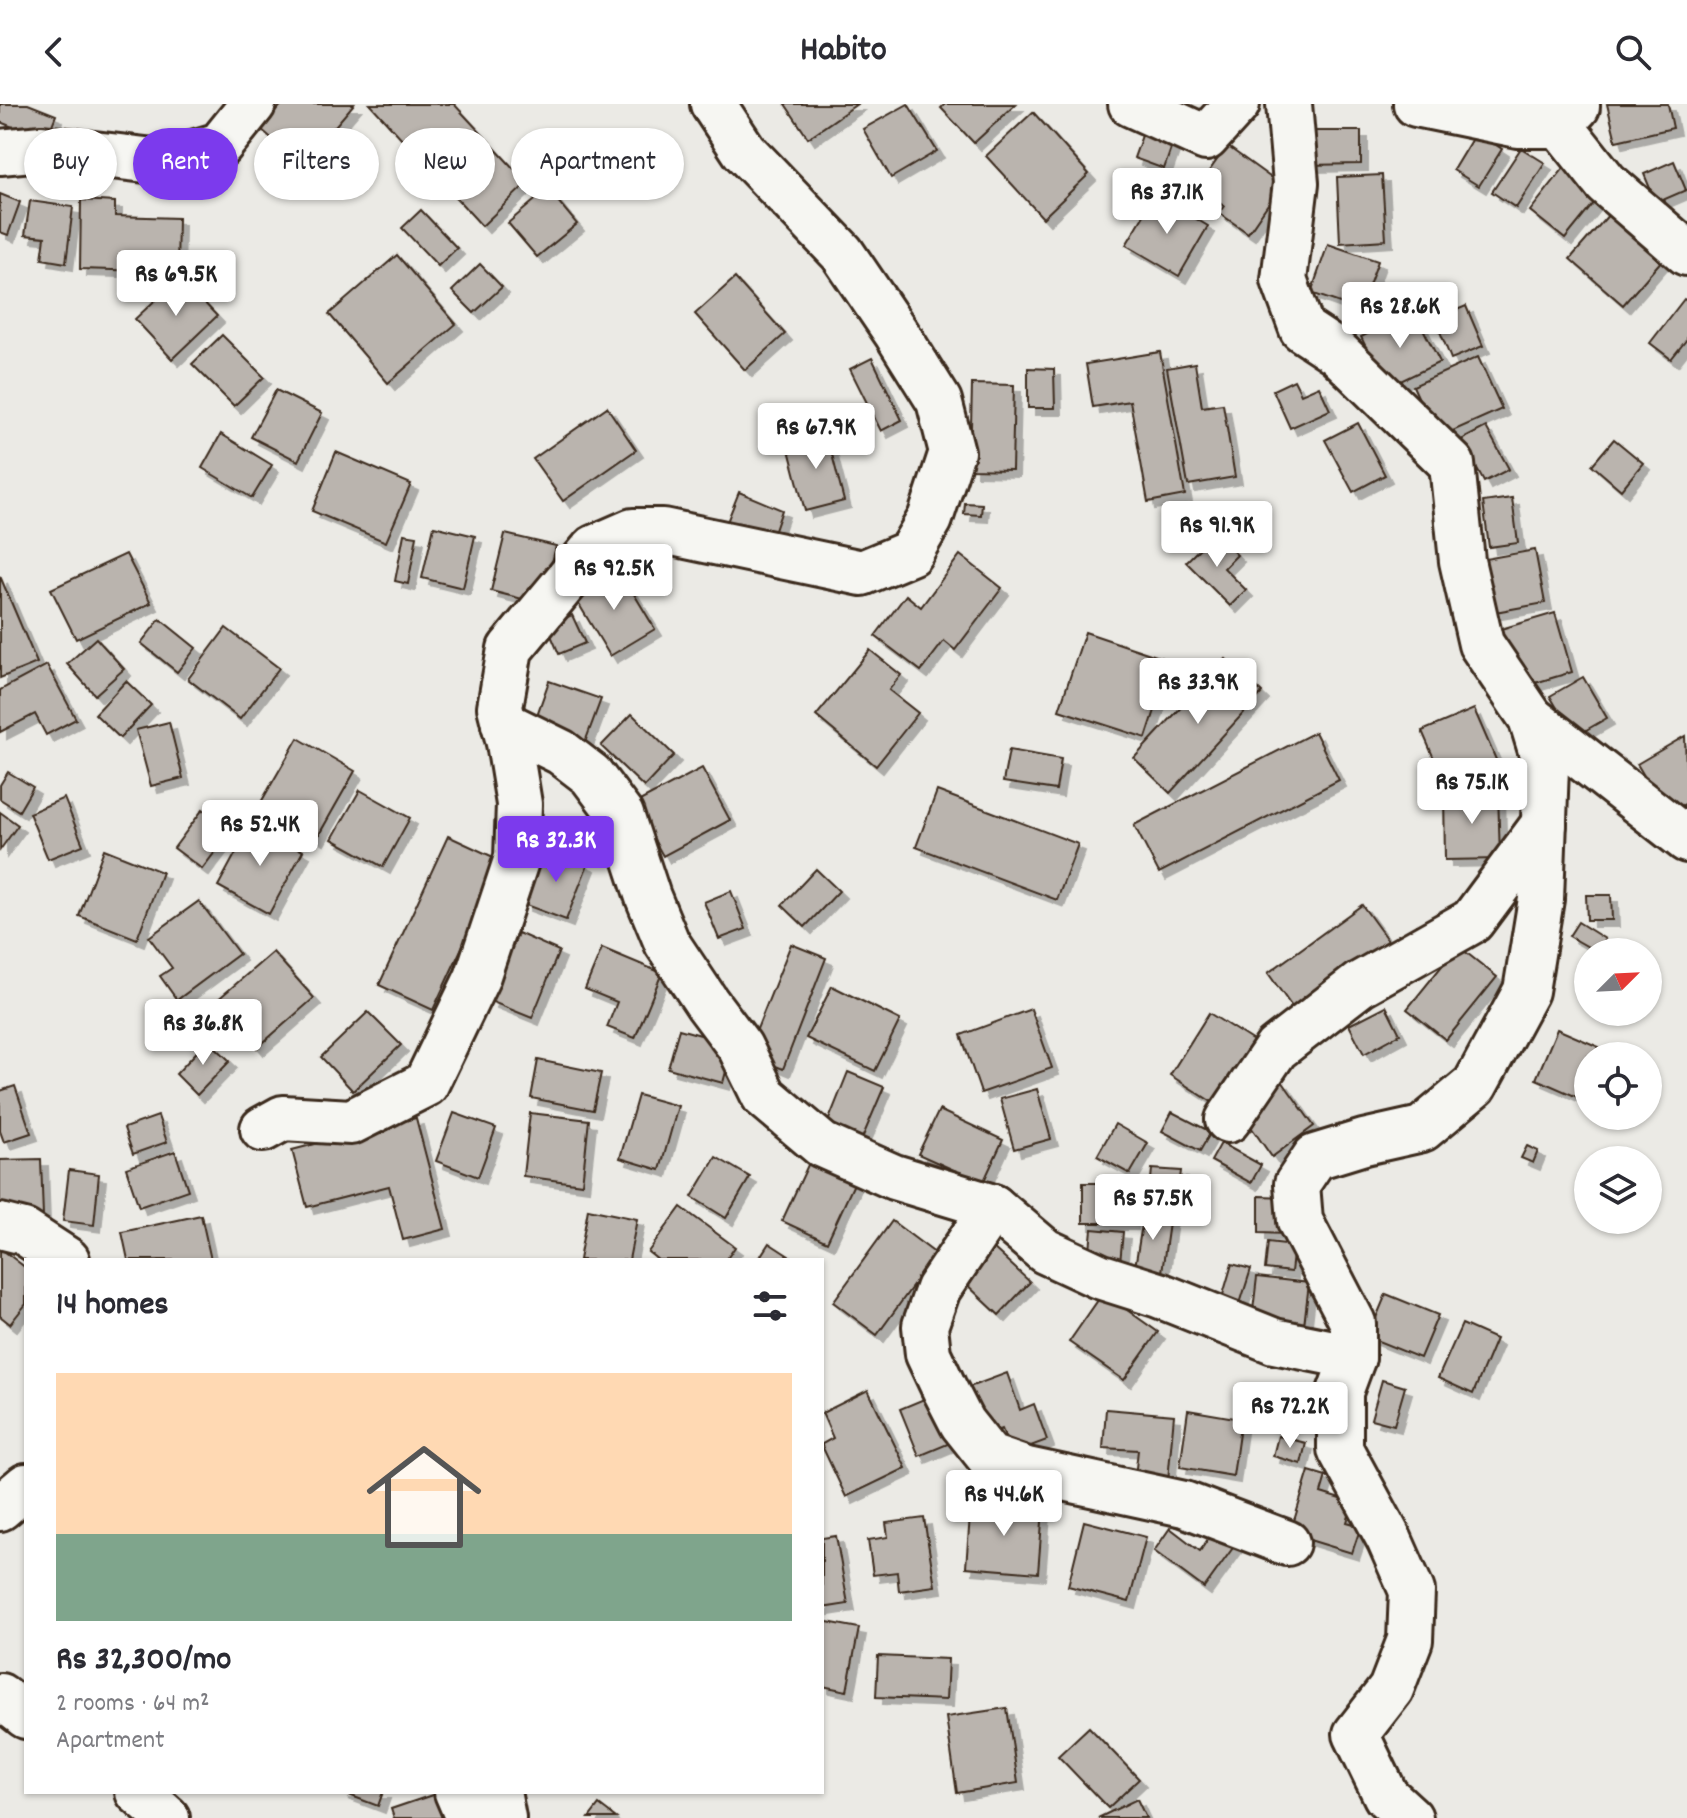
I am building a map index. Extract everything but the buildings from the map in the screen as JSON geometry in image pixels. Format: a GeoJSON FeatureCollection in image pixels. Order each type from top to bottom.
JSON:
{"type":"FeatureCollection","features":[{"type":"Feature","properties":{"kind":"street"},"geometry":{"type":"LineString","coordinates":[[0,152],[42,148],[163,162],[220,145],[253,104]]}},
{"type":"Feature","properties":{"kind":"street"},"geometry":{"type":"LineString","coordinates":[[263,1129],[283,1118],[351,1122],[426,1084],[477,978],[517,858],[519,804],[500,707],[510,649],[594,548],[633,531],[663,531],[862,573],[910,553],[930,519],[952,452],[939,401],[842,253],[744,151],[713,104]]}},
{"type":"Feature","properties":{"kind":"street"},"geometry":{"type":"LineString","coordinates":[[1131,104],[1206,138],[1237,104]]}},
{"type":"Feature","properties":{"kind":"street"},"geometry":{"type":"LineString","coordinates":[[1289,104],[1296,183],[1284,280],[1302,329],[1337,352],[1452,464],[1462,561],[1481,644],[1531,718],[1546,767],[1541,899],[1526,991],[1475,1085],[1422,1129],[1315,1157],[1297,1184],[1300,1221],[1353,1323],[1353,1357],[1340,1392],[1340,1449],[1389,1539],[1412,1591],[1410,1640],[1391,1689],[1356,1734],[1386,1796],[1410,1818]]}},
{"type":"Feature","properties":{"kind":"street"},"geometry":{"type":"LineString","coordinates":[[1416,104],[1518,125],[1568,115],[1606,183],[1687,253]]}},
{"type":"Feature","properties":{"kind":"street"},"geometry":{"type":"LineString","coordinates":[[1531,718],[1687,840]]}},
{"type":"Feature","properties":{"kind":"street"},"geometry":{"type":"LineString","coordinates":[[504,724],[561,752],[591,775],[621,815],[667,943],[740,1047],[764,1096],[822,1145],[894,1177],[993,1207],[1045,1251],[1099,1276],[1159,1295],[1274,1341],[1353,1357]]}},
{"type":"Feature","properties":{"kind":"street"},"geometry":{"type":"LineString","coordinates":[[1228,1120],[1276,1049],[1360,984],[1472,921],[1544,824]]}},
{"type":"Feature","properties":{"kind":"street"},"geometry":{"type":"LineString","coordinates":[[993,1207],[938,1289],[925,1326],[928,1354],[944,1388],[962,1423],[989,1457],[1027,1470],[1184,1504],[1287,1543]]}},
{"type":"Feature","properties":{"kind":"street"},"geometry":{"type":"LineString","coordinates":[[0,1226],[24,1232],[64,1258]]}},
{"type":"Feature","properties":{"kind":"street"},"geometry":{"type":"LineString","coordinates":[[0,1508],[24,1488]]}},
{"type":"Feature","properties":{"kind":"street"},"geometry":{"type":"LineString","coordinates":[[0,1696],[24,1714]]}},
{"type":"Feature","properties":{"kind":"street"},"geometry":{"type":"LineString","coordinates":[[140,1794],[167,1818]]}},
{"type":"Feature","properties":{"kind":"street"},"geometry":{"type":"LineString","coordinates":[[458,1794],[468,1818]]}},
{"type":"Feature","properties":{"kind":"street"},"geometry":{"type":"LineString","coordinates":[[498,1794],[503,1818]]}}]}
